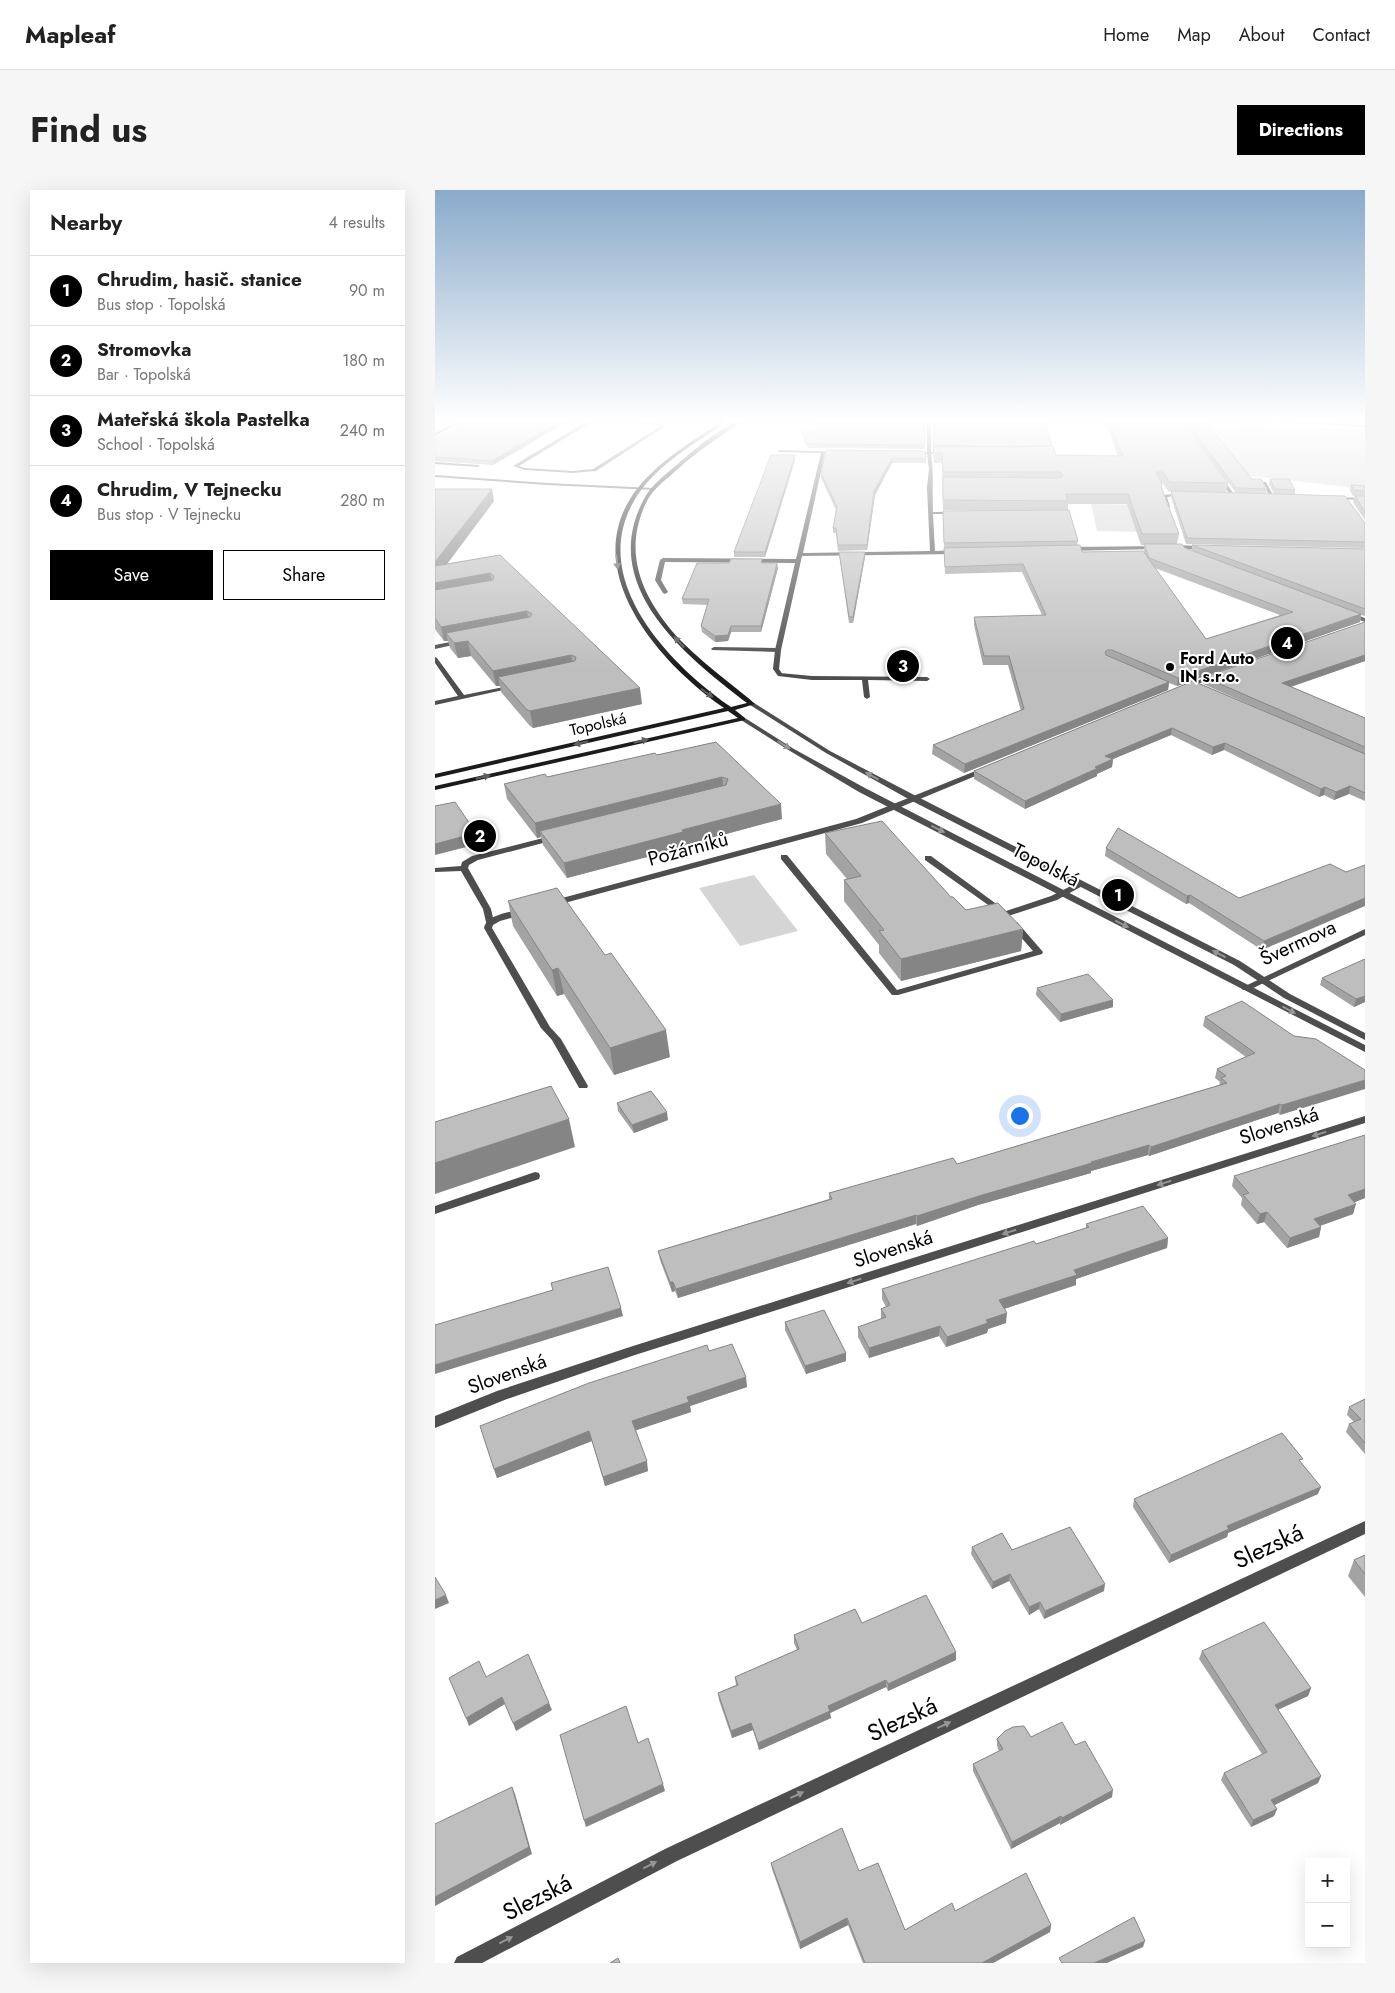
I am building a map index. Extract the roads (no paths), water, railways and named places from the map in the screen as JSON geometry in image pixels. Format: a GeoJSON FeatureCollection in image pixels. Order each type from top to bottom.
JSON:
{"type":"FeatureCollection","features":[{"type":"Feature","properties":{"kind":"main road"},"geometry":{"type":"LineString","coordinates":[[631,503],[627,508],[618,541],[617,567],[625,592],[639,617],[673,662],[702,690],[731,710],[754,716]]}},
{"type":"Feature","properties":{"kind":"main road"},"geometry":{"type":"LineString","coordinates":[[644,503],[634,533],[632,559],[639,586],[663,624],[689,654],[752,704]]}},
{"type":"Feature","properties":{"kind":"main road","name":"Topolská"},"geometry":{"type":"LineString","coordinates":[[435,776],[752,704]]}},
{"type":"Feature","properties":{"kind":"main road","name":"Topolská"},"geometry":{"type":"LineString","coordinates":[[435,788],[754,716]]}},
{"type":"Feature","properties":{"kind":"street"},"geometry":{"type":"LineString","coordinates":[[811,503],[778,650],[776,670],[780,675],[794,677],[927,679]]}},
{"type":"Feature","properties":{"kind":"street"},"geometry":{"type":"LineString","coordinates":[[930,503],[933,552]]}},
{"type":"Feature","properties":{"kind":"street"},"geometry":{"type":"LineString","coordinates":[[1167,503],[1170,512]]}},
{"type":"Feature","properties":{"kind":"street"},"geometry":{"type":"LineString","coordinates":[[1349,503],[1351,507]]}},
{"type":"Feature","properties":{"kind":"street"},"geometry":{"type":"LineString","coordinates":[[930,513],[958,513]]}},
{"type":"Feature","properties":{"kind":"street"},"geometry":{"type":"LineString","coordinates":[[1182,546],[1187,553]]}},
{"type":"Feature","properties":{"kind":"street"},"geometry":{"type":"LineString","coordinates":[[1059,550],[1182,546],[1207,548]]}},
{"type":"Feature","properties":{"kind":"street"},"geometry":{"type":"LineString","coordinates":[[665,592],[658,580],[663,560],[798,558],[960,552]]}},
{"type":"Feature","properties":{"kind":"street"},"geometry":{"type":"LineString","coordinates":[[1341,611],[1364,623]]}},
{"type":"Feature","properties":{"kind":"street"},"geometry":{"type":"LineString","coordinates":[[435,647],[465,641]]}},
{"type":"Feature","properties":{"kind":"street"},"geometry":{"type":"LineString","coordinates":[[714,649],[778,650]]}},
{"type":"Feature","properties":{"kind":"street"},"geometry":{"type":"LineString","coordinates":[[435,659],[462,697]]}},
{"type":"Feature","properties":{"kind":"street"},"geometry":{"type":"LineString","coordinates":[[1177,690],[1225,672]]}},
{"type":"Feature","properties":{"kind":"street"},"geometry":{"type":"LineString","coordinates":[[865,678],[867,696]]}},
{"type":"Feature","properties":{"kind":"street"},"geometry":{"type":"LineString","coordinates":[[1192,684],[1199,688]]}},
{"type":"Feature","properties":{"kind":"street"},"geometry":{"type":"LineString","coordinates":[[435,703],[518,686]]}},
{"type":"Feature","properties":{"kind":"street","name":"Topolská"},"geometry":{"type":"LineString","coordinates":[[752,704],[754,716],[792,750],[894,807],[1365,1049]]}},
{"type":"Feature","properties":{"kind":"street","name":"Topolská"},"geometry":{"type":"LineString","coordinates":[[754,716],[828,752],[915,799],[1237,963],[1287,996],[1365,1036]]}},
{"type":"Feature","properties":{"kind":"street","name":"Požárníků"},"geometry":{"type":"LineString","coordinates":[[545,906],[859,821],[994,766]]}},
{"type":"Feature","properties":{"kind":"street"},"geometry":{"type":"LineString","coordinates":[[464,868],[465,864],[475,858],[565,835]]}},
{"type":"Feature","properties":{"kind":"street"},"geometry":{"type":"LineString","coordinates":[[784,857],[895,993],[1039,952],[1005,914],[928,858]]}},
{"type":"Feature","properties":{"kind":"street"},"geometry":{"type":"LineString","coordinates":[[435,870],[464,868]]}},
{"type":"Feature","properties":{"kind":"street"},"geometry":{"type":"LineString","coordinates":[[464,868],[487,909],[490,922],[488,928],[546,1028],[556,1039],[583,1086]]}},
{"type":"Feature","properties":{"kind":"street"},"geometry":{"type":"LineString","coordinates":[[1005,914],[1054,898],[1082,884]]}},
{"type":"Feature","properties":{"kind":"street"},"geometry":{"type":"LineString","coordinates":[[490,922],[535,908]]}},
{"type":"Feature","properties":{"kind":"street","name":"Švermova"},"geometry":{"type":"LineString","coordinates":[[1246,988],[1365,932]]}},
{"type":"Feature","properties":{"kind":"street","name":"Slovenská"},"geometry":{"type":"LineString","coordinates":[[435,1422],[563,1374],[1365,1119]]}},
{"type":"Feature","properties":{"kind":"street"},"geometry":{"type":"LineString","coordinates":[[435,1210],[535,1176]]}},
{"type":"Feature","properties":{"kind":"street","name":"Slezská"},"geometry":{"type":"LineString","coordinates":[[463,1963],[671,1855],[1365,1527]]}},
{"type":"Feature","properties":{"kind":"place","name":"Chrudim, V Tejnecku"},"geometry":{"type":"Point","coordinates":[1287,643]}},
{"type":"Feature","properties":{"kind":"place","name":"Mateřská škola Pastelka"},"geometry":{"type":"Point","coordinates":[903,666]}},
{"type":"Feature","properties":{"kind":"place","name":"Ford Auto IN s.r.o."},"geometry":{"type":"Point","coordinates":[1170,667]}},
{"type":"Feature","properties":{"kind":"place","name":"Stromovka"},"geometry":{"type":"Point","coordinates":[480,836]}},
{"type":"Feature","properties":{"kind":"place","name":"Chrudim, hasič. stanice"},"geometry":{"type":"Point","coordinates":[1118,895]}}]}
